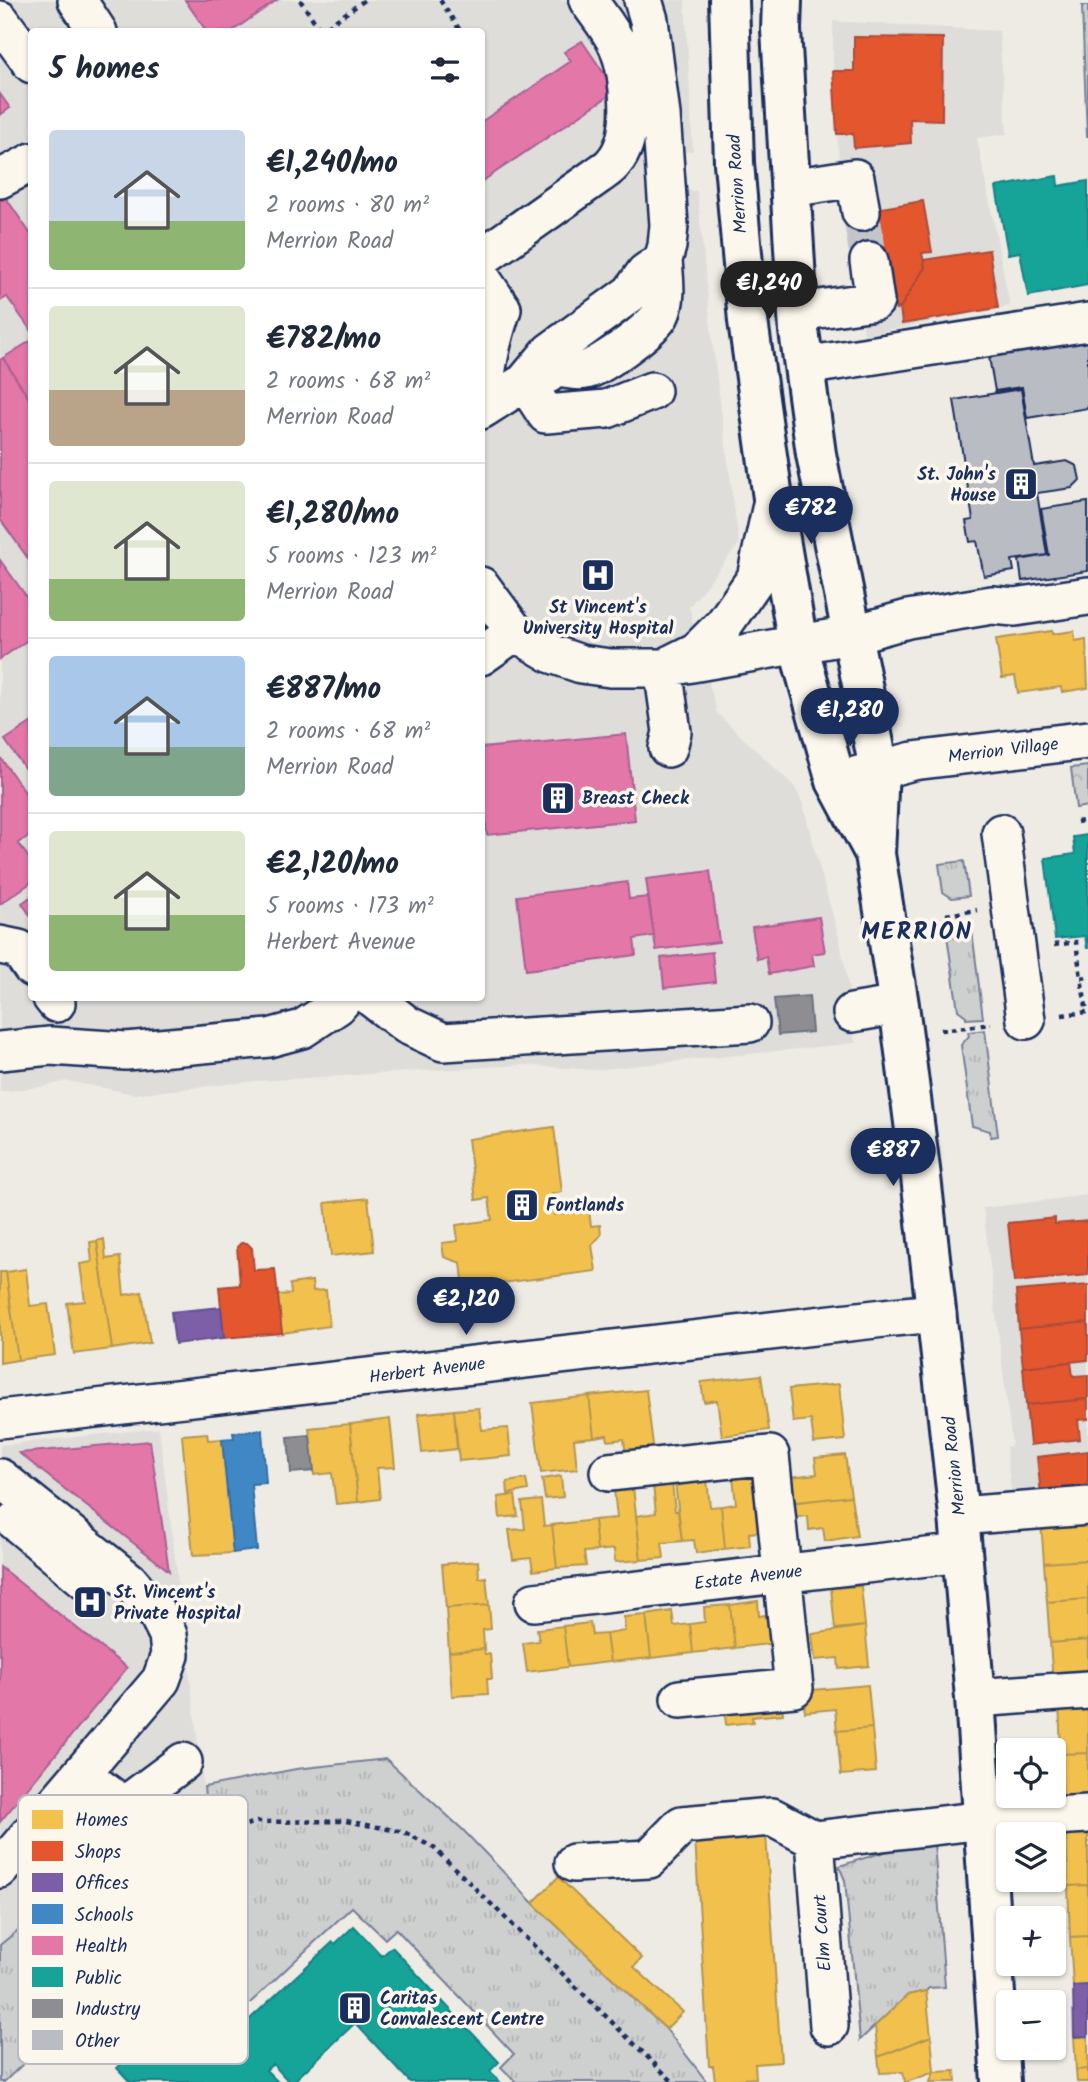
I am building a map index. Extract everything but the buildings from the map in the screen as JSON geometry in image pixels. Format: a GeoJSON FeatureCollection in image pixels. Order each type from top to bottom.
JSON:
{"type":"FeatureCollection","features":[{"type":"Feature","properties":{"kind":"main road","name":"Merrion Road"},"geometry":{"type":"LineString","coordinates":[[729,0],[734,163],[748,321],[773,498],[798,645],[836,781],[875,854]]}},
{"type":"Feature","properties":{"kind":"main road","name":"Merrion Road"},"geometry":{"type":"LineString","coordinates":[[782,0],[781,30],[790,188],[804,366],[816,454],[879,769],[875,854],[901,1020],[961,1535],[984,1820],[1001,2082]]}},
{"type":"Feature","properties":{"kind":"street"},"geometry":{"type":"LineString","coordinates":[[77,0],[95,28]]}},
{"type":"Feature","properties":{"kind":"street"},"geometry":{"type":"LineString","coordinates":[[485,255],[597,176],[614,162],[622,147],[629,117],[624,63],[617,43],[588,0]]}},
{"type":"Feature","properties":{"kind":"street"},"geometry":{"type":"LineString","coordinates":[[508,399],[564,369],[583,371],[603,363],[632,342],[660,315],[669,225],[661,115],[649,20],[643,0]]}},
{"type":"Feature","properties":{"kind":"street"},"geometry":{"type":"LineString","coordinates":[[0,20],[28,58]]}},
{"type":"Feature","properties":{"kind":"street"},"geometry":{"type":"LineString","coordinates":[[0,179],[28,164]]}},
{"type":"Feature","properties":{"kind":"street"},"geometry":{"type":"LineString","coordinates":[[790,188],[855,178],[861,212]]}},
{"type":"Feature","properties":{"kind":"street"},"geometry":{"type":"LineString","coordinates":[[798,312],[875,301],[869,261]]}},
{"type":"Feature","properties":{"kind":"street"},"geometry":{"type":"LineString","coordinates":[[508,399],[550,352],[631,293],[645,273],[664,275]]}},
{"type":"Feature","properties":{"kind":"street"},"geometry":{"type":"LineString","coordinates":[[485,284],[502,309],[485,382]]}},
{"type":"Feature","properties":{"kind":"street"},"geometry":{"type":"LineString","coordinates":[[508,399],[508,362],[519,304]]}},
{"type":"Feature","properties":{"kind":"street"},"geometry":{"type":"LineString","coordinates":[[804,366],[1088,322]]}},
{"type":"Feature","properties":{"kind":"street"},"geometry":{"type":"LineString","coordinates":[[485,388],[508,399]]}},
{"type":"Feature","properties":{"kind":"street"},"geometry":{"type":"LineString","coordinates":[[663,668],[697,651],[724,624],[742,600],[756,578],[773,498]]}},
{"type":"Feature","properties":{"kind":"street"},"geometry":{"type":"LineString","coordinates":[[485,591],[515,632],[552,654],[581,664],[610,668],[663,668],[851,635],[908,620],[992,605],[1016,607],[1088,597]]}},
{"type":"Feature","properties":{"kind":"street"},"geometry":{"type":"LineString","coordinates":[[485,653],[515,632]]}},
{"type":"Feature","properties":{"kind":"street"},"geometry":{"type":"LineString","coordinates":[[663,668],[672,732],[668,748]]}},
{"type":"Feature","properties":{"kind":"street","name":"Merrion Village"},"geometry":{"type":"LineString","coordinates":[[836,781],[913,761],[1088,740]]}},
{"type":"Feature","properties":{"kind":"street"},"geometry":{"type":"LineString","coordinates":[[1001,833],[1026,1020]]}},
{"type":"Feature","properties":{"kind":"street"},"geometry":{"type":"LineString","coordinates":[[0,945],[19,949],[28,962]]}},
{"type":"Feature","properties":{"kind":"street"},"geometry":{"type":"LineString","coordinates":[[0,1051],[50,1046],[127,1051],[269,1038],[302,1029],[341,1001]]}},
{"type":"Feature","properties":{"kind":"street"},"geometry":{"type":"LineString","coordinates":[[376,1001],[407,1025],[443,1042],[750,1023]]}},
{"type":"Feature","properties":{"kind":"street"},"geometry":{"type":"LineString","coordinates":[[852,1013],[901,1020]]}},
{"type":"Feature","properties":{"kind":"street","name":"Herbert Avenue"},"geometry":{"type":"LineString","coordinates":[[0,1419],[937,1313]]}},
{"type":"Feature","properties":{"kind":"street"},"geometry":{"type":"LineString","coordinates":[[610,1472],[770,1455],[793,1688],[680,1699]]}},
{"type":"Feature","properties":{"kind":"street"},"geometry":{"type":"LineString","coordinates":[[0,1478],[129,1581],[158,1615],[168,1635],[170,1655],[161,1680],[65,1795]]}},
{"type":"Feature","properties":{"kind":"street","name":"Estate Avenue"},"geometry":{"type":"LineString","coordinates":[[534,1602],[781,1573],[1088,1507]]}},
{"type":"Feature","properties":{"kind":"street"},"geometry":{"type":"LineString","coordinates":[[0,1509],[89,1583]]}},
{"type":"Feature","properties":{"kind":"street"},"geometry":{"type":"LineString","coordinates":[[975,1698],[1088,1690]]}},
{"type":"Feature","properties":{"kind":"street"},"geometry":{"type":"LineString","coordinates":[[139,1795],[183,1762]]}},
{"type":"Feature","properties":{"kind":"street"},"geometry":{"type":"LineString","coordinates":[[82,1775],[109,1795]]}},
{"type":"Feature","properties":{"kind":"street"},"geometry":{"type":"LineString","coordinates":[[574,1863],[649,1859],[682,1825],[772,1817],[815,1840],[984,1820],[1088,1814]]}},
{"type":"Feature","properties":{"kind":"street","name":"Elm Court"},"geometry":{"type":"LineString","coordinates":[[815,1840],[829,2026]]}},
{"type":"Feature","properties":{"kind":"street"},"geometry":{"type":"LineString","coordinates":[[0,1869],[18,1848]]}},
{"type":"Feature","properties":{"kind":"path"},"geometry":{"type":"LineString","coordinates":[[300,0],[318,28]]}},
{"type":"Feature","properties":{"kind":"path"},"geometry":{"type":"LineString","coordinates":[[440,0],[458,28]]}},
{"type":"Feature","properties":{"kind":"path"},"geometry":{"type":"LineString","coordinates":[[324,28],[361,1]]}},
{"type":"Feature","properties":{"kind":"path"},"geometry":{"type":"LineString","coordinates":[[1077,822],[1088,820]]}},
{"type":"Feature","properties":{"kind":"path"},"geometry":{"type":"LineString","coordinates":[[901,1020],[1026,1020],[1087,1012],[1081,978],[1088,977]]}},
{"type":"Feature","properties":{"kind":"path"},"geometry":{"type":"LineString","coordinates":[[248,1824],[346,1821],[404,1832],[434,1848],[673,2082]]}},
{"type":"Feature","properties":{"kind":"shaded area","name":"St Vincent's University Hospital"},"geometry":{"type":"Polygon","coordinates":[[[0,0],[685,0],[693,151],[682,152],[685,190],[697,191],[713,348],[739,544],[689,607],[717,713],[794,786],[803,804],[840,941],[855,1043],[594,1070],[524,1065],[256,1081],[135,1094],[67,1081],[0,1092],[0,0]]]}},
{"type":"Feature","properties":{"kind":"shaded area"},"geometry":{"type":"Polygon","coordinates":[[[833,21],[999,31],[1007,134],[977,138],[1010,306],[864,335],[838,150],[833,21]]]}},
{"type":"Feature","properties":{"kind":"shaded area"},"geometry":{"type":"Polygon","coordinates":[[[1088,1195],[1088,1518],[1015,1525],[1006,1447],[1012,1445],[983,1208],[1088,1195]]]}},
{"type":"Feature","properties":{"kind":"shaded area","name":"St. Vincent's Private Hospital"},"geometry":{"type":"Polygon","coordinates":[[[159,1428],[205,1795],[18,1795],[18,1930],[0,1945],[0,1445],[159,1428]]]}},
{"type":"Feature","properties":{"kind":"green space"},"geometry":{"type":"Polygon","coordinates":[[[1082,6],[1088,6],[1088,136],[1087,136],[1082,6]]]}},
{"type":"Feature","properties":{"kind":"green space"},"geometry":{"type":"Polygon","coordinates":[[[1088,766],[1088,806],[1076,808],[1071,768],[1088,766]]]}},
{"type":"Feature","properties":{"kind":"green space"},"geometry":{"type":"Polygon","coordinates":[[[964,861],[969,896],[952,898],[943,892],[939,864],[964,861]]]}},
{"type":"Feature","properties":{"kind":"green space"},"geometry":{"type":"Polygon","coordinates":[[[971,923],[983,1018],[966,1019],[958,1010],[947,936],[955,925],[971,923]]]}},
{"type":"Feature","properties":{"kind":"green space"},"geometry":{"type":"Polygon","coordinates":[[[985,1030],[998,1136],[991,1137],[990,1131],[972,1126],[961,1045],[969,1036],[968,1032],[985,1030]]]}},
{"type":"Feature","properties":{"kind":"green space"},"geometry":{"type":"Polygon","coordinates":[[[386,1759],[463,1830],[533,1903],[666,2029],[707,2082],[516,2082],[501,2067],[514,2054],[396,1929],[385,1939],[352,1907],[248,2005],[248,1795],[205,1795],[204,1787],[296,1769],[386,1759]]]}},
{"type":"Feature","properties":{"kind":"green space"},"geometry":{"type":"Polygon","coordinates":[[[934,1843],[945,1987],[929,1988],[908,1995],[860,2040],[845,1880],[839,1866],[903,1846],[934,1843]]]}},
{"type":"Feature","properties":{"kind":"green space"},"geometry":{"type":"Polygon","coordinates":[[[18,1930],[18,2064],[23,2064],[4,2082],[0,2082],[0,1945],[18,1930]]]}},
{"type":"Feature","properties":{"kind":"tunnel"},"geometry":{"type":"LineString","coordinates":[[861,212],[869,261]]}},
{"type":"Feature","properties":{"kind":"place","name":"St. John's House"},"geometry":{"type":"Point","coordinates":[1021,484]}},
{"type":"Feature","properties":{"kind":"place","name":"St Vincent's University Hospital"},"geometry":{"type":"Point","coordinates":[598,575]}},
{"type":"Feature","properties":{"kind":"place","name":"Breast Check"},"geometry":{"type":"Point","coordinates":[558,798]}},
{"type":"Feature","properties":{"kind":"place","name":"Fontlands"},"geometry":{"type":"Point","coordinates":[522,1205]}},
{"type":"Feature","properties":{"kind":"place","name":"St. Vincent's Private Hospital"},"geometry":{"type":"Point","coordinates":[90,1602]}},
{"type":"Feature","properties":{"kind":"place","name":"Caritas Convalescent Centre"},"geometry":{"type":"Point","coordinates":[355,2008]}},
{"type":"Feature","properties":{"kind":"district","name":"MERRION"},"geometry":{"type":"Point","coordinates":[917,931]}}]}
